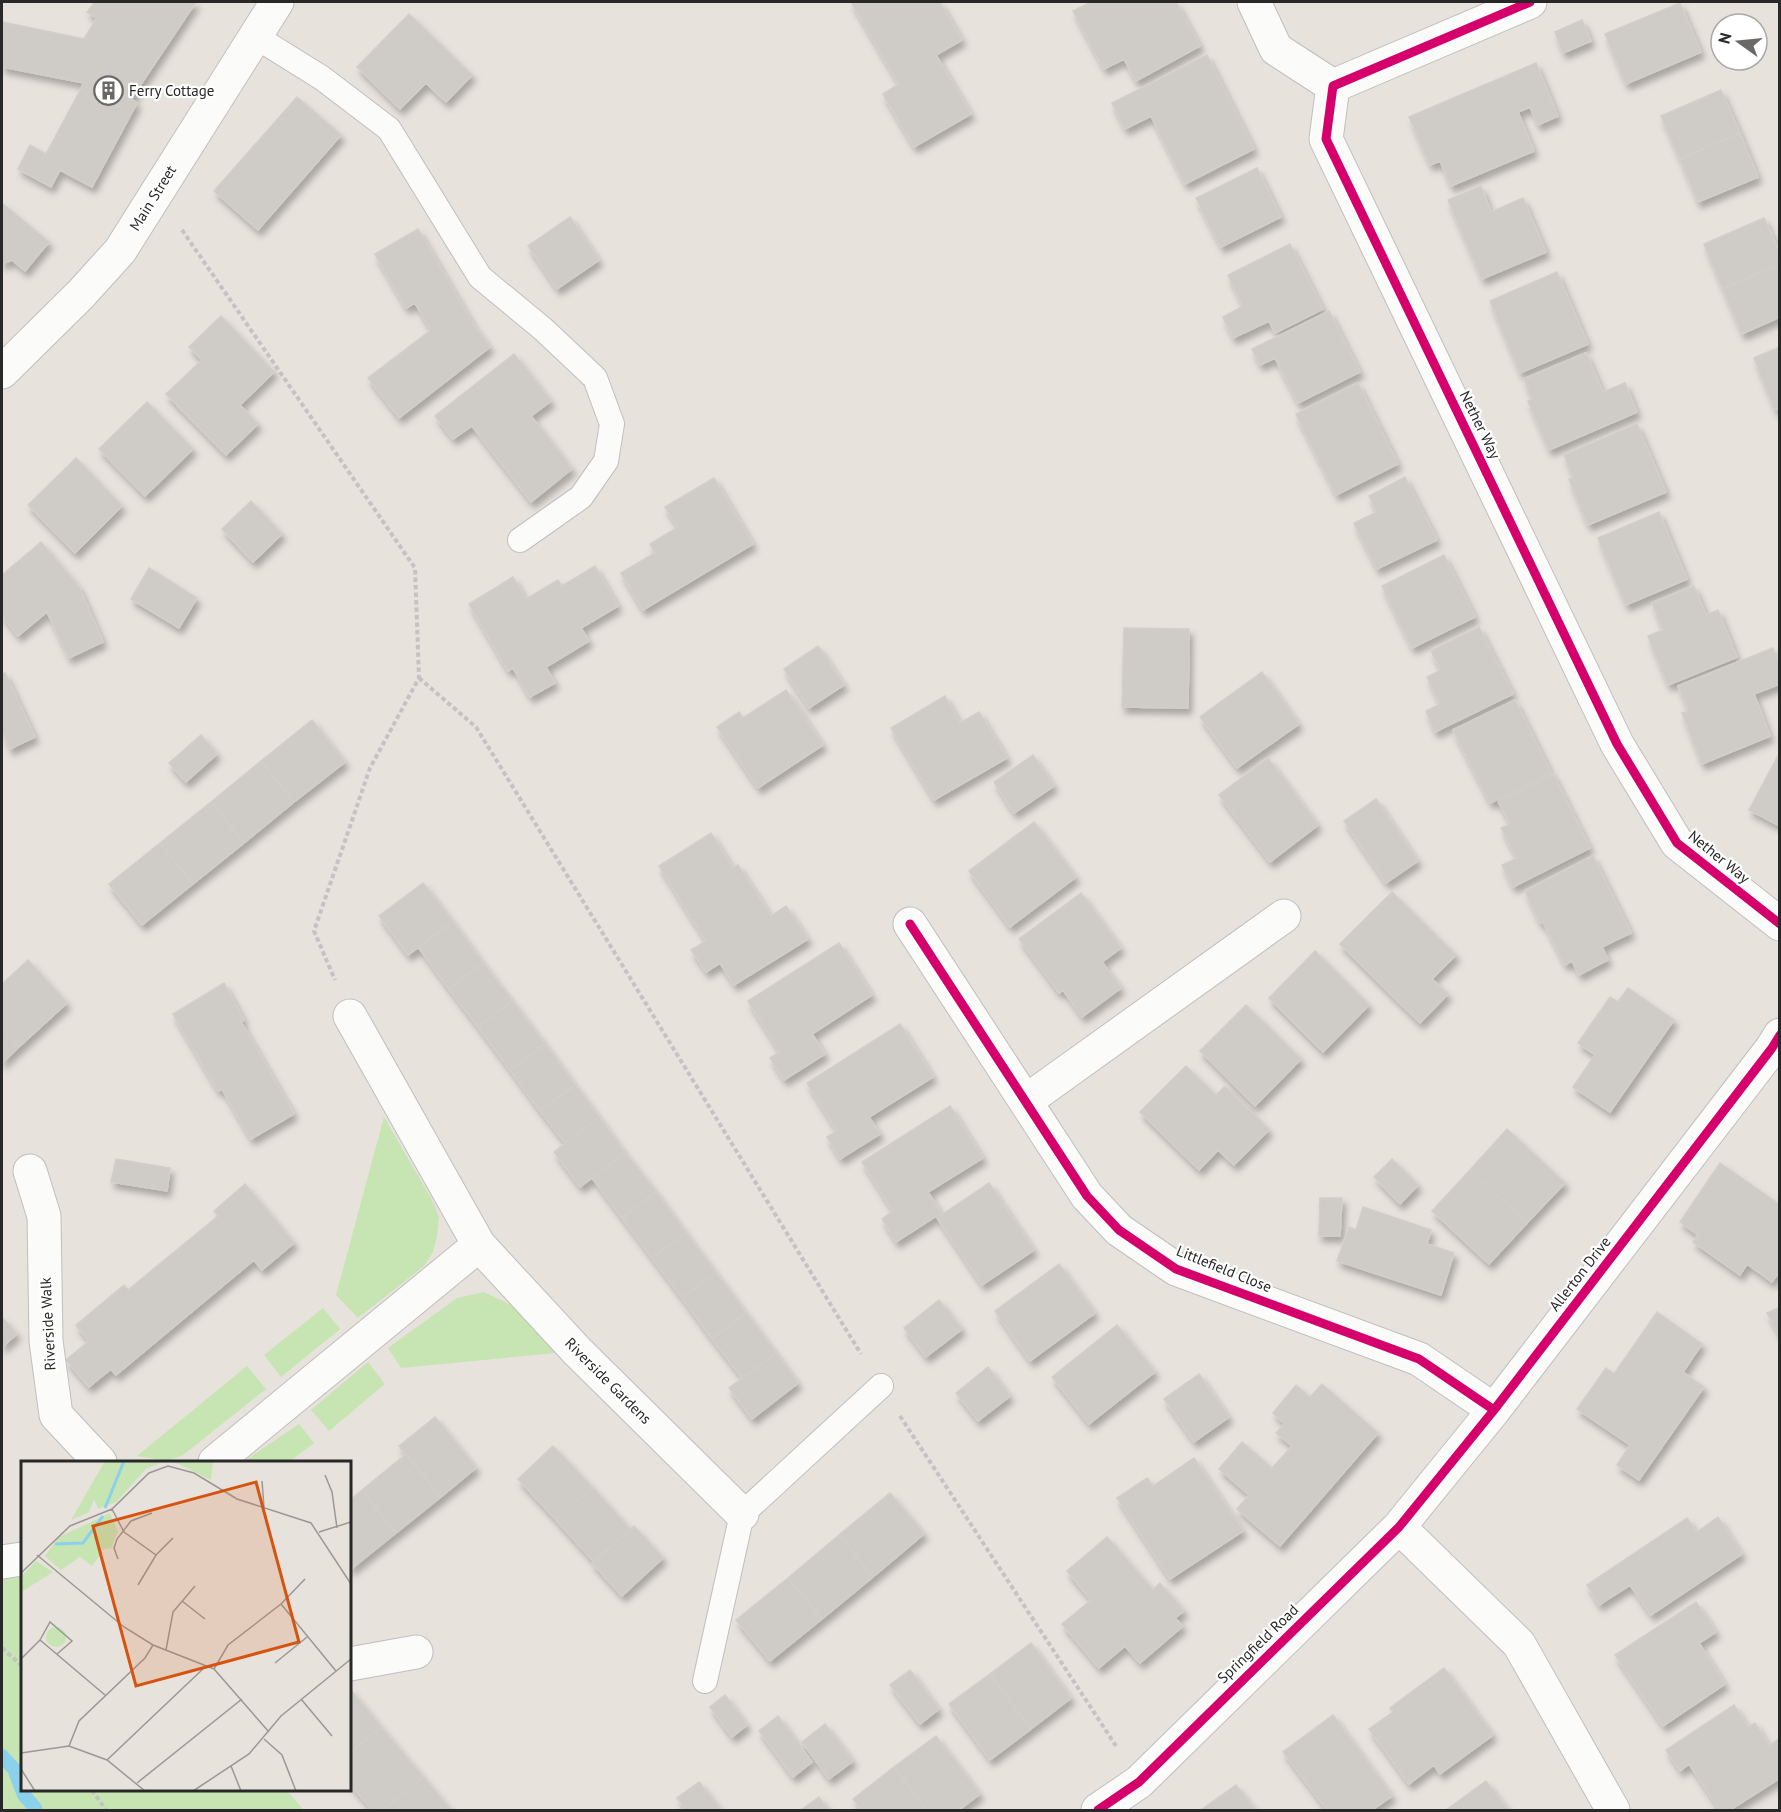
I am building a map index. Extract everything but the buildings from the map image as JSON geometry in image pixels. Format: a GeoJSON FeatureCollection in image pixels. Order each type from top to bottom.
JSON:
{"type":"FeatureCollection","features":[{"type":"Feature","properties":{"kind":"street","name":"Main Street"},"geometry":{"type":"LineString","coordinates":[[2,372],[81,294],[120,251],[276,2]]}},
{"type":"Feature","properties":{"kind":"street"},"geometry":{"type":"LineString","coordinates":[[1254,2],[1276,49],[1333,86],[1530,2]]}},
{"type":"Feature","properties":{"kind":"street","name":"Nether Way"},"geometry":{"type":"LineString","coordinates":[[1333,86],[1326,139],[1617,744],[1677,843],[1779,924]]}},
{"type":"Feature","properties":{"kind":"street"},"geometry":{"type":"LineString","coordinates":[[1026,1101],[1284,915]]}},
{"type":"Feature","properties":{"kind":"street","name":"Littlefield Close"},"geometry":{"type":"LineString","coordinates":[[910,924],[1088,1196],[1119,1230],[1176,1269],[1419,1359],[1494,1410]]}},
{"type":"Feature","properties":{"kind":"street","name":"Riverside Gardens"},"geometry":{"type":"LineString","coordinates":[[350,1016],[479,1245],[577,1351],[742,1514]]}},
{"type":"Feature","properties":{"kind":"street","name":"Allerton Drive"},"geometry":{"type":"LineString","coordinates":[[1399,1527],[1494,1410],[1777,1048]]}},
{"type":"Feature","properties":{"kind":"street","name":"Riverside Walk"},"geometry":{"type":"LineString","coordinates":[[30,1171],[44,1216],[46,1341],[56,1414],[99,1461]]}},
{"type":"Feature","properties":{"kind":"street"},"geometry":{"type":"LineString","coordinates":[[216,1461],[479,1245]]}},
{"type":"Feature","properties":{"kind":"street"},"geometry":{"type":"LineString","coordinates":[[1399,1527],[1520,1644],[1612,1810]]}},
{"type":"Feature","properties":{"kind":"street","name":"Springfield Road"},"geometry":{"type":"LineString","coordinates":[[1098,1810],[1139,1782],[1399,1527]]}},
{"type":"Feature","properties":{"kind":"street"},"geometry":{"type":"LineString","coordinates":[[2,1562],[21,1559]]}},
{"type":"Feature","properties":{"kind":"street"},"geometry":{"type":"LineString","coordinates":[[351,1664],[416,1652]]}},
{"type":"Feature","properties":{"kind":"lane"},"geometry":{"type":"LineString","coordinates":[[254,35],[322,78],[389,129],[480,277],[543,329],[595,378],[612,424],[606,461],[581,497],[520,540]]}},
{"type":"Feature","properties":{"kind":"lane"},"geometry":{"type":"LineString","coordinates":[[705,1681],[742,1514],[881,1386]]}},
{"type":"Feature","properties":{"kind":"path"},"geometry":{"type":"LineString","coordinates":[[157,193],[414,568],[418,678],[370,768],[314,931],[350,1016]]}},
{"type":"Feature","properties":{"kind":"path"},"geometry":{"type":"LineString","coordinates":[[418,678],[476,726],[881,1386],[1139,1782]]}},
{"type":"Feature","properties":{"kind":"path"},"geometry":{"type":"LineString","coordinates":[[2,1648],[21,1665]]}},
{"type":"Feature","properties":{"kind":"path"},"geometry":{"type":"LineString","coordinates":[[93,1791],[106,1810]]}},
{"type":"Feature","properties":{"kind":"green space"},"geometry":{"type":"Polygon","coordinates":[[[384,1117],[432,1200],[439,1217],[437,1236],[433,1252],[424,1266],[358,1318],[336,1295],[384,1117]]]}},
{"type":"Feature","properties":{"kind":"green space"},"geometry":{"type":"Polygon","coordinates":[[[484,1292],[513,1306],[555,1353],[401,1368],[388,1348],[457,1298],[484,1292]]]}},
{"type":"Feature","properties":{"kind":"green space"},"geometry":{"type":"Polygon","coordinates":[[[323,1308],[340,1329],[281,1377],[264,1355],[323,1308]]]}},
{"type":"Feature","properties":{"kind":"green space"},"geometry":{"type":"Polygon","coordinates":[[[368,1362],[385,1384],[329,1431],[311,1410],[368,1362]]]}},
{"type":"Feature","properties":{"kind":"green space"},"geometry":{"type":"Polygon","coordinates":[[[247,1366],[266,1389],[183,1455],[167,1461],[137,1456],[247,1366]]]}},
{"type":"Feature","properties":{"kind":"green space"},"geometry":{"type":"Polygon","coordinates":[[[299,1424],[314,1443],[290,1461],[244,1461],[299,1424]]]}},
{"type":"Feature","properties":{"kind":"green space"},"geometry":{"type":"Polygon","coordinates":[[[21,1570],[21,1791],[287,1791],[304,1810],[2,1810],[2,1574],[21,1570]]]}},
{"type":"Feature","properties":{"kind":"waterway"},"geometry":{"type":"LineString","coordinates":[[2,1756],[14,1769],[21,1787]]}},
{"type":"Feature","properties":{"kind":"waterway"},"geometry":{"type":"LineString","coordinates":[[22,1791],[35,1808],[34,1810]]}},
{"type":"Feature","properties":{"kind":"cycle path"},"geometry":{"type":"LineString","coordinates":[[1530,2],[1333,86],[1326,139],[1617,744],[1677,843],[1780,924]]}},
{"type":"Feature","properties":{"kind":"cycle path"},"geometry":{"type":"LineString","coordinates":[[910,924],[1087,1196],[1119,1230],[1176,1269],[1419,1359],[1494,1410]]}},
{"type":"Feature","properties":{"kind":"cycle path"},"geometry":{"type":"LineString","coordinates":[[1098,1810],[1139,1782],[1399,1527],[1494,1410],[1780,1035]]}},
{"type":"Feature","properties":{"kind":"place","name":"Ferry Cottage"},"geometry":{"type":"Point","coordinates":[108,91]}}]}
